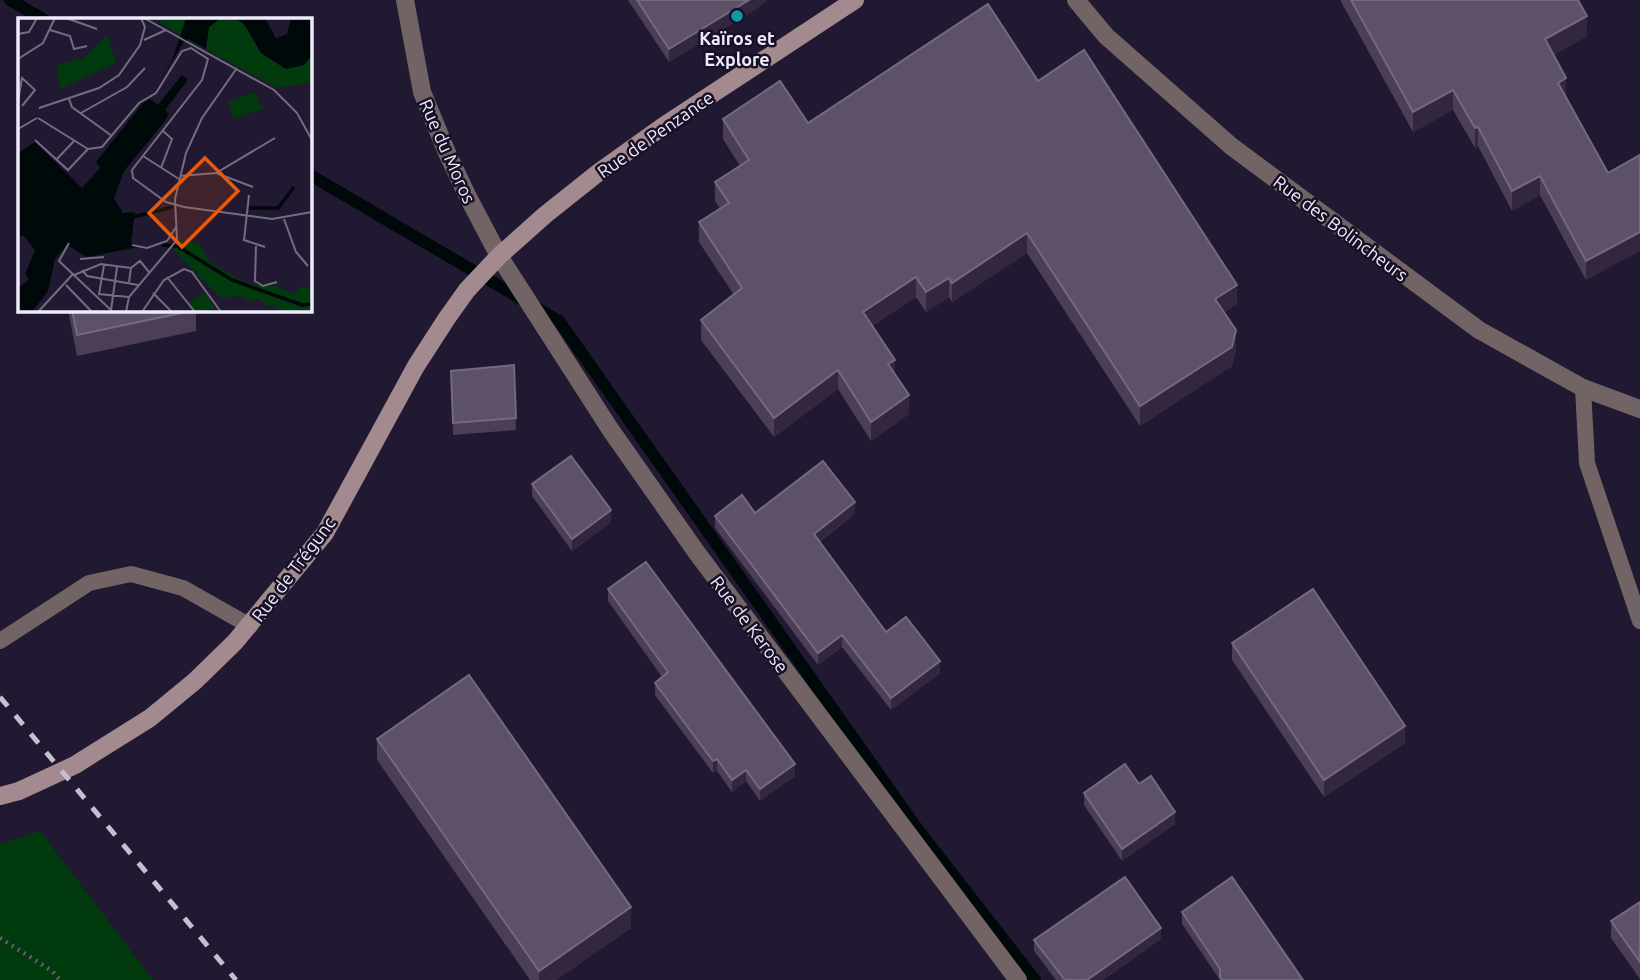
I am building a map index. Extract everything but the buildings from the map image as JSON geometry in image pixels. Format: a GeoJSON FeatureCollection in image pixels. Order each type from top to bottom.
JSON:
{"type":"FeatureCollection","features":[{"type":"Feature","properties":{"kind":"main road","name":"Rue de Penzance"},"geometry":{"type":"LineString","coordinates":[[499,256],[599,172],[662,127],[855,0]]}},
{"type":"Feature","properties":{"kind":"main road","name":"Rue de Trégunc"},"geometry":{"type":"LineString","coordinates":[[0,796],[19,791],[75,765],[150,718],[195,681],[250,626],[325,533],[422,356],[467,290],[499,256]]}},
{"type":"Feature","properties":{"kind":"street","name":"Rue du Moros"},"geometry":{"type":"LineString","coordinates":[[405,0],[422,92],[447,155],[499,256]]}},
{"type":"Feature","properties":{"kind":"street","name":"Rue des Bolincheurs"},"geometry":{"type":"LineString","coordinates":[[1076,0],[1105,36],[1231,146],[1479,330],[1583,388],[1640,409]]}},
{"type":"Feature","properties":{"kind":"street","name":"Rue de Kerose"},"geometry":{"type":"LineString","coordinates":[[499,256],[610,429],[697,553],[1018,980]]}},
{"type":"Feature","properties":{"kind":"lane"},"geometry":{"type":"LineString","coordinates":[[1583,388],[1587,463],[1640,621]]}},
{"type":"Feature","properties":{"kind":"lane"},"geometry":{"type":"LineString","coordinates":[[0,641],[89,583],[131,574],[183,588],[250,626]]}},
{"type":"Feature","properties":{"kind":"path"},"geometry":{"type":"LineString","coordinates":[[0,938],[52,971],[60,980]]}},
{"type":"Feature","properties":{"kind":"green space"},"geometry":{"type":"Polygon","coordinates":[[[40,831],[153,980],[0,980],[0,844],[40,831]]]}},
{"type":"Feature","properties":{"kind":"waterway"},"geometry":{"type":"LineString","coordinates":[[10,0],[41,18]]}},
{"type":"Feature","properties":{"kind":"waterway"},"geometry":{"type":"LineString","coordinates":[[312,176],[559,321],[916,827],[1035,980]]}},
{"type":"Feature","properties":{"kind":"railway"},"geometry":{"type":"LineString","coordinates":[[0,697],[236,980]]}},
{"type":"Feature","properties":{"kind":"place","name":"Kaïros et Explore"},"geometry":{"type":"Point","coordinates":[737,16]}}]}
